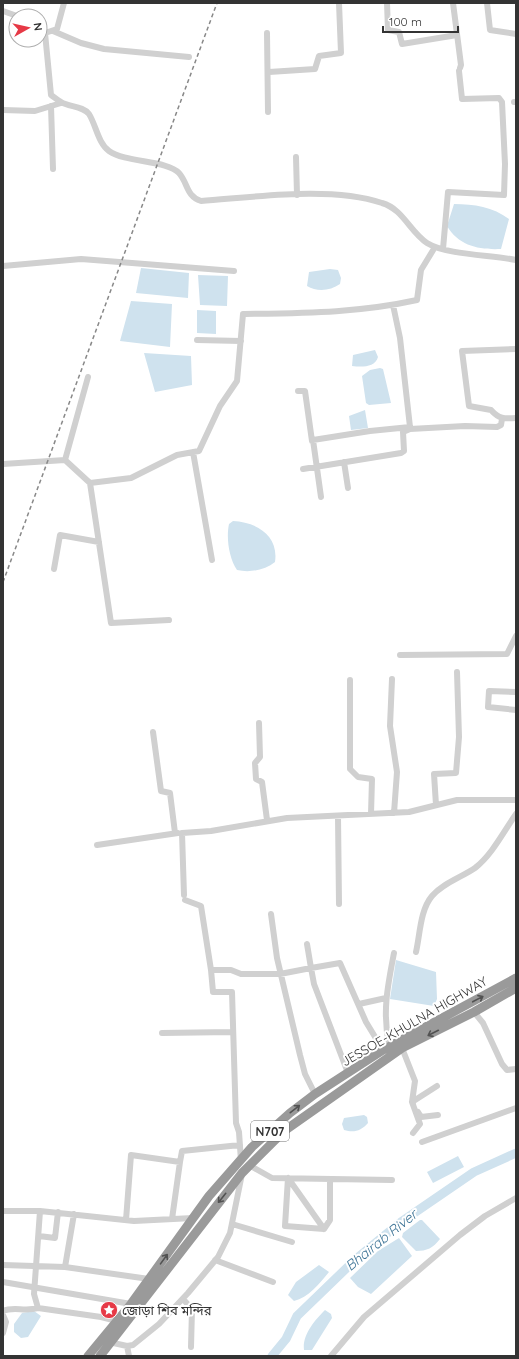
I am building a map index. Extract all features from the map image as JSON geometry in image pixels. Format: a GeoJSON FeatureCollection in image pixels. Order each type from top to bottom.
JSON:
{"type":"FeatureCollection","features":[{"type":"Feature","properties":{"kind":"highway","name":"JESSOE-KHULNA HIGHWAY"},"geometry":{"type":"LineString","coordinates":[[100,1356],[176,1260],[200,1224],[242,1173],[252,1147],[290,1113],[315,1094],[386,1047],[516,978]]}},
{"type":"Feature","properties":{"kind":"highway","name":"JESSOE-KHULNA HIGHWAY"},"geometry":{"type":"LineString","coordinates":[[88,1356],[131,1304],[209,1196],[245,1163],[284,1131],[402,1048],[474,1012],[516,988]]}},
{"type":"Feature","properties":{"kind":"street"},"geometry":{"type":"LineString","coordinates":[[53,31],[57,29],[64,3]]}},
{"type":"Feature","properties":{"kind":"street"},"geometry":{"type":"LineString","coordinates":[[269,72],[315,69],[319,56],[341,53],[339,3]]}},
{"type":"Feature","properties":{"kind":"street"},"geometry":{"type":"LineString","coordinates":[[387,3],[388,30],[399,32],[402,44],[457,35]]}},
{"type":"Feature","properties":{"kind":"street"},"geometry":{"type":"LineString","coordinates":[[443,249],[448,192],[504,195],[505,164],[502,102],[499,98],[462,98],[459,70],[461,65],[453,3]]}},
{"type":"Feature","properties":{"kind":"street"},"geometry":{"type":"LineString","coordinates":[[487,3],[490,30],[516,34]]}},
{"type":"Feature","properties":{"kind":"street"},"geometry":{"type":"LineString","coordinates":[[48,31],[53,31],[81,43],[104,49],[189,57]]}},
{"type":"Feature","properties":{"kind":"street"},"geometry":{"type":"LineString","coordinates":[[267,33],[269,72],[268,112]]}},
{"type":"Feature","properties":{"kind":"street"},"geometry":{"type":"LineString","coordinates":[[45,48],[51,95],[61,103],[77,107],[88,113],[108,151],[122,157],[169,168],[179,173],[188,192],[195,199],[201,201],[297,195],[350,197],[384,203],[393,207],[422,238],[436,247],[516,260]]}},
{"type":"Feature","properties":{"kind":"street"},"geometry":{"type":"LineString","coordinates":[[3,110],[35,111],[61,103]]}},
{"type":"Feature","properties":{"kind":"street"},"geometry":{"type":"LineString","coordinates":[[51,106],[53,169]]}},
{"type":"Feature","properties":{"kind":"street"},"geometry":{"type":"LineString","coordinates":[[296,156],[297,195]]}},
{"type":"Feature","properties":{"kind":"street"},"geometry":{"type":"LineString","coordinates":[[90,483],[131,478],[177,455],[199,451],[220,406],[237,381],[243,314],[337,312],[393,305],[417,300],[421,270],[436,247]]}},
{"type":"Feature","properties":{"kind":"street"},"geometry":{"type":"LineString","coordinates":[[3,266],[80,259],[234,272]]}},
{"type":"Feature","properties":{"kind":"street"},"geometry":{"type":"LineString","coordinates":[[312,441],[363,432],[410,427],[400,338],[393,305]]}},
{"type":"Feature","properties":{"kind":"street"},"geometry":{"type":"LineString","coordinates":[[197,340],[241,341]]}},
{"type":"Feature","properties":{"kind":"street"},"geometry":{"type":"LineString","coordinates":[[516,349],[462,351],[469,406],[491,410],[496,417],[502,419],[516,418]]}},
{"type":"Feature","properties":{"kind":"street"},"geometry":{"type":"LineString","coordinates":[[65,460],[88,377]]}},
{"type":"Feature","properties":{"kind":"street"},"geometry":{"type":"LineString","coordinates":[[298,391],[305,392],[321,497]]}},
{"type":"Feature","properties":{"kind":"street"},"geometry":{"type":"LineString","coordinates":[[303,469],[401,453],[404,451],[403,432],[410,429],[465,426],[497,427],[501,425],[502,419]]}},
{"type":"Feature","properties":{"kind":"street"},"geometry":{"type":"LineString","coordinates":[[193,452],[212,560]]}},
{"type":"Feature","properties":{"kind":"street"},"geometry":{"type":"LineString","coordinates":[[3,464],[65,460],[90,483],[111,622],[169,620]]}},
{"type":"Feature","properties":{"kind":"street"},"geometry":{"type":"LineString","coordinates":[[344,462],[348,488]]}},
{"type":"Feature","properties":{"kind":"street"},"geometry":{"type":"LineString","coordinates":[[54,569],[60,535],[99,542]]}},
{"type":"Feature","properties":{"kind":"street"},"geometry":{"type":"LineString","coordinates":[[400,655],[507,654],[516,636]]}},
{"type":"Feature","properties":{"kind":"street"},"geometry":{"type":"LineString","coordinates":[[436,805],[434,774],[456,773],[459,737],[457,672]]}},
{"type":"Feature","properties":{"kind":"street"},"geometry":{"type":"LineString","coordinates":[[392,679],[390,726],[397,772],[394,813]]}},
{"type":"Feature","properties":{"kind":"street"},"geometry":{"type":"LineString","coordinates":[[350,680],[350,769],[358,777],[372,779],[371,814]]}},
{"type":"Feature","properties":{"kind":"street"},"geometry":{"type":"LineString","coordinates":[[516,692],[490,691],[488,707],[516,710]]}},
{"type":"Feature","properties":{"kind":"street"},"geometry":{"type":"LineString","coordinates":[[259,723],[260,757],[254,763],[256,779],[262,782],[267,820]]}},
{"type":"Feature","properties":{"kind":"street"},"geometry":{"type":"LineString","coordinates":[[153,732],[161,791],[170,793],[178,833],[185,898],[201,906],[213,992],[232,992],[232,1032],[236,1123],[245,1163],[272,1178],[392,1180]]}},
{"type":"Feature","properties":{"kind":"street"},"geometry":{"type":"LineString","coordinates":[[97,845],[178,833],[211,831],[267,820],[409,812],[457,800],[516,800]]}},
{"type":"Feature","properties":{"kind":"street"},"geometry":{"type":"LineString","coordinates":[[416,952],[425,910],[432,896],[476,867],[488,855],[516,814]]}},
{"type":"Feature","properties":{"kind":"street"},"geometry":{"type":"LineString","coordinates":[[338,816],[339,904]]}},
{"type":"Feature","properties":{"kind":"street"},"geometry":{"type":"LineString","coordinates":[[271,914],[280,974],[305,1074],[315,1094]]}},
{"type":"Feature","properties":{"kind":"street"},"geometry":{"type":"LineString","coordinates":[[307,944],[314,984],[348,1073]]}},
{"type":"Feature","properties":{"kind":"street"},"geometry":{"type":"LineString","coordinates":[[386,1047],[386,998],[394,953]]}},
{"type":"Feature","properties":{"kind":"street"},"geometry":{"type":"LineString","coordinates":[[211,970],[231,970],[242,974],[280,974],[340,963],[366,1022],[386,1047]]}},
{"type":"Feature","properties":{"kind":"street"},"geometry":{"type":"LineString","coordinates":[[359,1004],[386,998]]}},
{"type":"Feature","properties":{"kind":"street"},"geometry":{"type":"LineString","coordinates":[[474,1012],[483,1023],[502,1064],[507,1070],[516,1069]]}},
{"type":"Feature","properties":{"kind":"street"},"geometry":{"type":"LineString","coordinates":[[162,1033],[232,1032]]}},
{"type":"Feature","properties":{"kind":"street"},"geometry":{"type":"LineString","coordinates":[[402,1048],[415,1081],[412,1102],[420,1124],[413,1132]]}},
{"type":"Feature","properties":{"kind":"street"},"geometry":{"type":"LineString","coordinates":[[412,1102],[437,1086]]}},
{"type":"Feature","properties":{"kind":"street"},"geometry":{"type":"LineString","coordinates":[[412,1102],[421,1117],[438,1115]]}},
{"type":"Feature","properties":{"kind":"street"},"geometry":{"type":"LineString","coordinates":[[422,1142],[516,1108]]}},
{"type":"Feature","properties":{"kind":"street"},"geometry":{"type":"LineString","coordinates":[[172,1219],[182,1151],[240,1145]]}},
{"type":"Feature","properties":{"kind":"street"},"geometry":{"type":"LineString","coordinates":[[126,1220],[131,1155],[180,1162]]}},
{"type":"Feature","properties":{"kind":"street"},"geometry":{"type":"LineString","coordinates":[[101,1340],[127,1346],[133,1345],[159,1324],[183,1299],[216,1260],[230,1233],[242,1173]]}},
{"type":"Feature","properties":{"kind":"street"},"geometry":{"type":"LineString","coordinates":[[288,1178],[285,1226],[324,1229]]}},
{"type":"Feature","properties":{"kind":"street"},"geometry":{"type":"LineString","coordinates":[[288,1178],[324,1229]]}},
{"type":"Feature","properties":{"kind":"street"},"geometry":{"type":"LineString","coordinates":[[324,1229],[330,1220],[330,1179]]}},
{"type":"Feature","properties":{"kind":"street"},"geometry":{"type":"LineString","coordinates":[[331,1356],[364,1317],[448,1245],[485,1216],[516,1198]]}},
{"type":"Feature","properties":{"kind":"street"},"geometry":{"type":"LineString","coordinates":[[3,1211],[40,1210],[126,1220],[193,1218]]}},
{"type":"Feature","properties":{"kind":"street"},"geometry":{"type":"LineString","coordinates":[[38,1308],[34,1294],[40,1210]]}},
{"type":"Feature","properties":{"kind":"street"},"geometry":{"type":"LineString","coordinates":[[39,1236],[55,1238],[58,1212]]}},
{"type":"Feature","properties":{"kind":"street"},"geometry":{"type":"LineString","coordinates":[[65,1267],[74,1214]]}},
{"type":"Feature","properties":{"kind":"street"},"geometry":{"type":"LineString","coordinates":[[232,1224],[292,1242]]}},
{"type":"Feature","properties":{"kind":"street"},"geometry":{"type":"LineString","coordinates":[[216,1260],[273,1282]]}},
{"type":"Feature","properties":{"kind":"street"},"geometry":{"type":"LineString","coordinates":[[3,1265],[65,1267],[149,1279]]}},
{"type":"Feature","properties":{"kind":"street"},"geometry":{"type":"LineString","coordinates":[[3,1282],[131,1304]]}},
{"type":"Feature","properties":{"kind":"street"},"geometry":{"type":"LineString","coordinates":[[183,1299],[192,1309],[191,1347]]}},
{"type":"Feature","properties":{"kind":"street"},"geometry":{"type":"LineString","coordinates":[[3,1311],[9,1308],[26,1311],[38,1308],[117,1321]]}},
{"type":"Feature","properties":{"kind":"street"},"geometry":{"type":"LineString","coordinates":[[3,1315],[6,1322],[3,1333]]}},
{"type":"Feature","properties":{"kind":"street"},"geometry":{"type":"LineString","coordinates":[[127,1346],[129,1356]]}},
{"type":"Feature","properties":{"kind":"water"},"geometry":{"type":"Polygon","coordinates":[[[454,204],[483,207],[509,219],[501,249],[485,249],[477,247],[457,238],[447,226],[454,204]]]}},
{"type":"Feature","properties":{"kind":"water"},"geometry":{"type":"Polygon","coordinates":[[[141,268],[189,273],[188,298],[136,293],[141,268]]]}},
{"type":"Feature","properties":{"kind":"water"},"geometry":{"type":"Polygon","coordinates":[[[330,269],[338,270],[341,278],[340,284],[324,290],[307,286],[309,272],[330,269]]]}},
{"type":"Feature","properties":{"kind":"water"},"geometry":{"type":"Polygon","coordinates":[[[198,275],[228,276],[227,306],[200,305],[198,275]]]}},
{"type":"Feature","properties":{"kind":"water"},"geometry":{"type":"Polygon","coordinates":[[[131,301],[172,304],[170,347],[120,341],[131,301]]]}},
{"type":"Feature","properties":{"kind":"water"},"geometry":{"type":"Polygon","coordinates":[[[197,310],[216,311],[216,334],[197,333],[197,310]]]}},
{"type":"Feature","properties":{"kind":"water"},"geometry":{"type":"Polygon","coordinates":[[[375,350],[378,357],[374,363],[367,366],[352,366],[353,355],[375,350]]]}},
{"type":"Feature","properties":{"kind":"water"},"geometry":{"type":"Polygon","coordinates":[[[144,353],[191,356],[192,385],[155,392],[144,353]]]}},
{"type":"Feature","properties":{"kind":"water"},"geometry":{"type":"Polygon","coordinates":[[[380,368],[383,369],[391,403],[369,405],[366,403],[362,376],[370,370],[380,368]]]}},
{"type":"Feature","properties":{"kind":"water"},"geometry":{"type":"Polygon","coordinates":[[[365,410],[368,428],[351,430],[349,416],[365,410]]]}},
{"type":"Feature","properties":{"kind":"water"},"geometry":{"type":"Polygon","coordinates":[[[233,521],[250,524],[257,527],[270,537],[275,553],[275,562],[267,567],[257,570],[237,570],[230,554],[228,542],[229,524],[233,521]]]}},
{"type":"Feature","properties":{"kind":"water"},"geometry":{"type":"Polygon","coordinates":[[[396,960],[436,972],[437,999],[434,1006],[390,999],[396,960]]]}},
{"type":"Feature","properties":{"kind":"water"},"geometry":{"type":"Polygon","coordinates":[[[364,1115],[367,1117],[368,1123],[363,1128],[357,1131],[344,1130],[342,1124],[344,1118],[364,1115]]]}},
{"type":"Feature","properties":{"kind":"water"},"geometry":{"type":"Polygon","coordinates":[[[458,1156],[464,1167],[433,1183],[427,1172],[458,1156]]]}},
{"type":"Feature","properties":{"kind":"water"},"geometry":{"type":"Polygon","coordinates":[[[422,1220],[440,1239],[430,1248],[416,1251],[402,1237],[403,1233],[422,1220]]]}},
{"type":"Feature","properties":{"kind":"water"},"geometry":{"type":"Polygon","coordinates":[[[399,1238],[412,1256],[371,1294],[358,1287],[350,1278],[378,1251],[399,1238]]]}},
{"type":"Feature","properties":{"kind":"water"},"geometry":{"type":"Polygon","coordinates":[[[319,1265],[329,1272],[309,1293],[294,1301],[288,1295],[296,1282],[319,1265]]]}},
{"type":"Feature","properties":{"kind":"water"},"geometry":{"type":"Polygon","coordinates":[[[325,1310],[331,1314],[332,1318],[312,1350],[304,1350],[307,1333],[313,1323],[325,1310]]]}},
{"type":"Feature","properties":{"kind":"water"},"geometry":{"type":"Polygon","coordinates":[[[34,1311],[41,1316],[28,1337],[21,1338],[14,1332],[14,1324],[22,1313],[34,1311]]]}},
{"type":"Feature","properties":{"kind":"waterway","name":"Bhairab River"},"geometry":{"type":"LineString","coordinates":[[272,1356],[286,1339],[297,1316],[356,1259],[401,1222],[474,1172],[516,1153]]}},
{"type":"Feature","properties":{"kind":"railway"},"geometry":{"type":"LineString","coordinates":[[3,582],[217,3]]}},
{"type":"Feature","properties":{"kind":"place","name":"জোড়া শিব মন্দির"},"geometry":{"type":"Point","coordinates":[109,1310]}}]}
